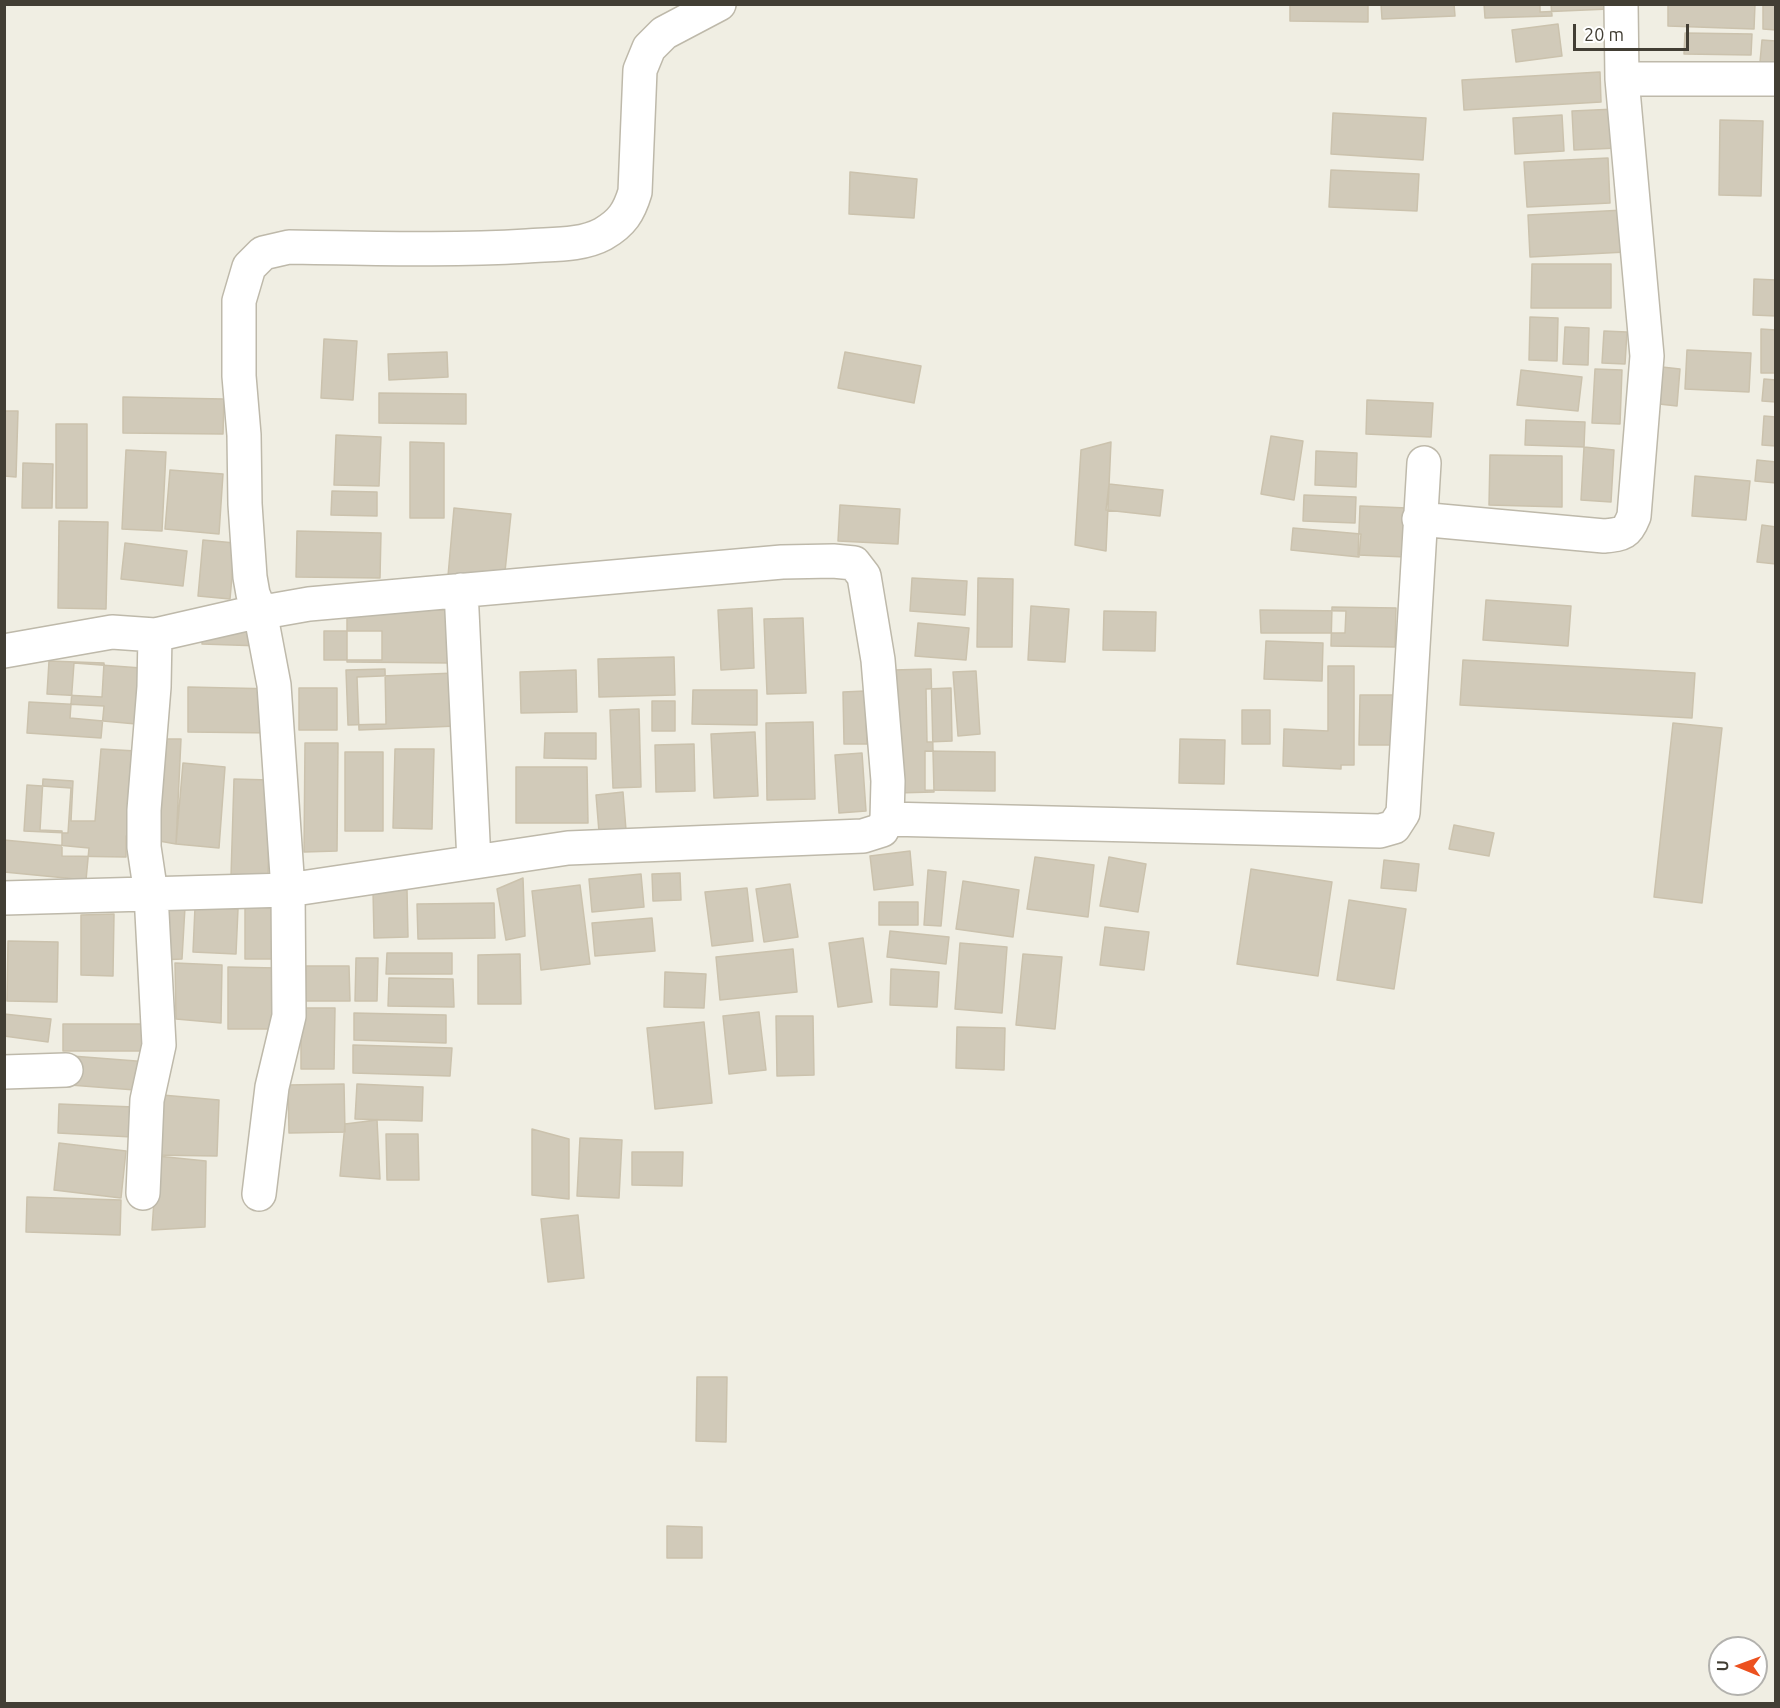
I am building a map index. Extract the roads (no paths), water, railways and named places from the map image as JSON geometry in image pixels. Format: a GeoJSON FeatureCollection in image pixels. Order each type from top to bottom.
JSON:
{"type":"FeatureCollection","features":[{"type":"Feature","properties":{"kind":"street"},"geometry":{"type":"LineString","coordinates":[[259,1194],[272,1087],[289,1016],[288,890],[274,685],[260,611],[250,577],[245,504],[244,435],[239,376],[239,301],[249,267],[263,253],[289,247],[475,249],[575,243],[602,235],[619,222],[630,209],[635,192],[640,70],[649,48],[664,33],[719,4]]}},
{"type":"Feature","properties":{"kind":"street"},"geometry":{"type":"LineString","coordinates":[[1419,519],[1604,536],[1621,534],[1629,528],[1634,516],[1647,356],[1622,79],[1621,4]]}},
{"type":"Feature","properties":{"kind":"street"},"geometry":{"type":"LineString","coordinates":[[1622,79],[1776,79]]}},
{"type":"Feature","properties":{"kind":"street"},"geometry":{"type":"LineString","coordinates":[[887,819],[1380,831],[1394,827],[1403,813],[1424,463]]}},
{"type":"Feature","properties":{"kind":"street"},"geometry":{"type":"LineString","coordinates":[[4,651],[112,632],[155,635],[260,611],[309,604],[782,562],[854,563],[864,576],[878,660],[888,781],[887,819],[882,830],[863,836],[568,848],[288,890],[4,898]]}},
{"type":"Feature","properties":{"kind":"street"},"geometry":{"type":"LineString","coordinates":[[461,590],[474,862]]}},
{"type":"Feature","properties":{"kind":"street"},"geometry":{"type":"LineString","coordinates":[[143,1193],[147,1100],[159,1045],[151,894],[144,848],[144,810],[154,687],[155,635]]}},
{"type":"Feature","properties":{"kind":"street"},"geometry":{"type":"LineString","coordinates":[[4,1072],[66,1070]]}}]}
